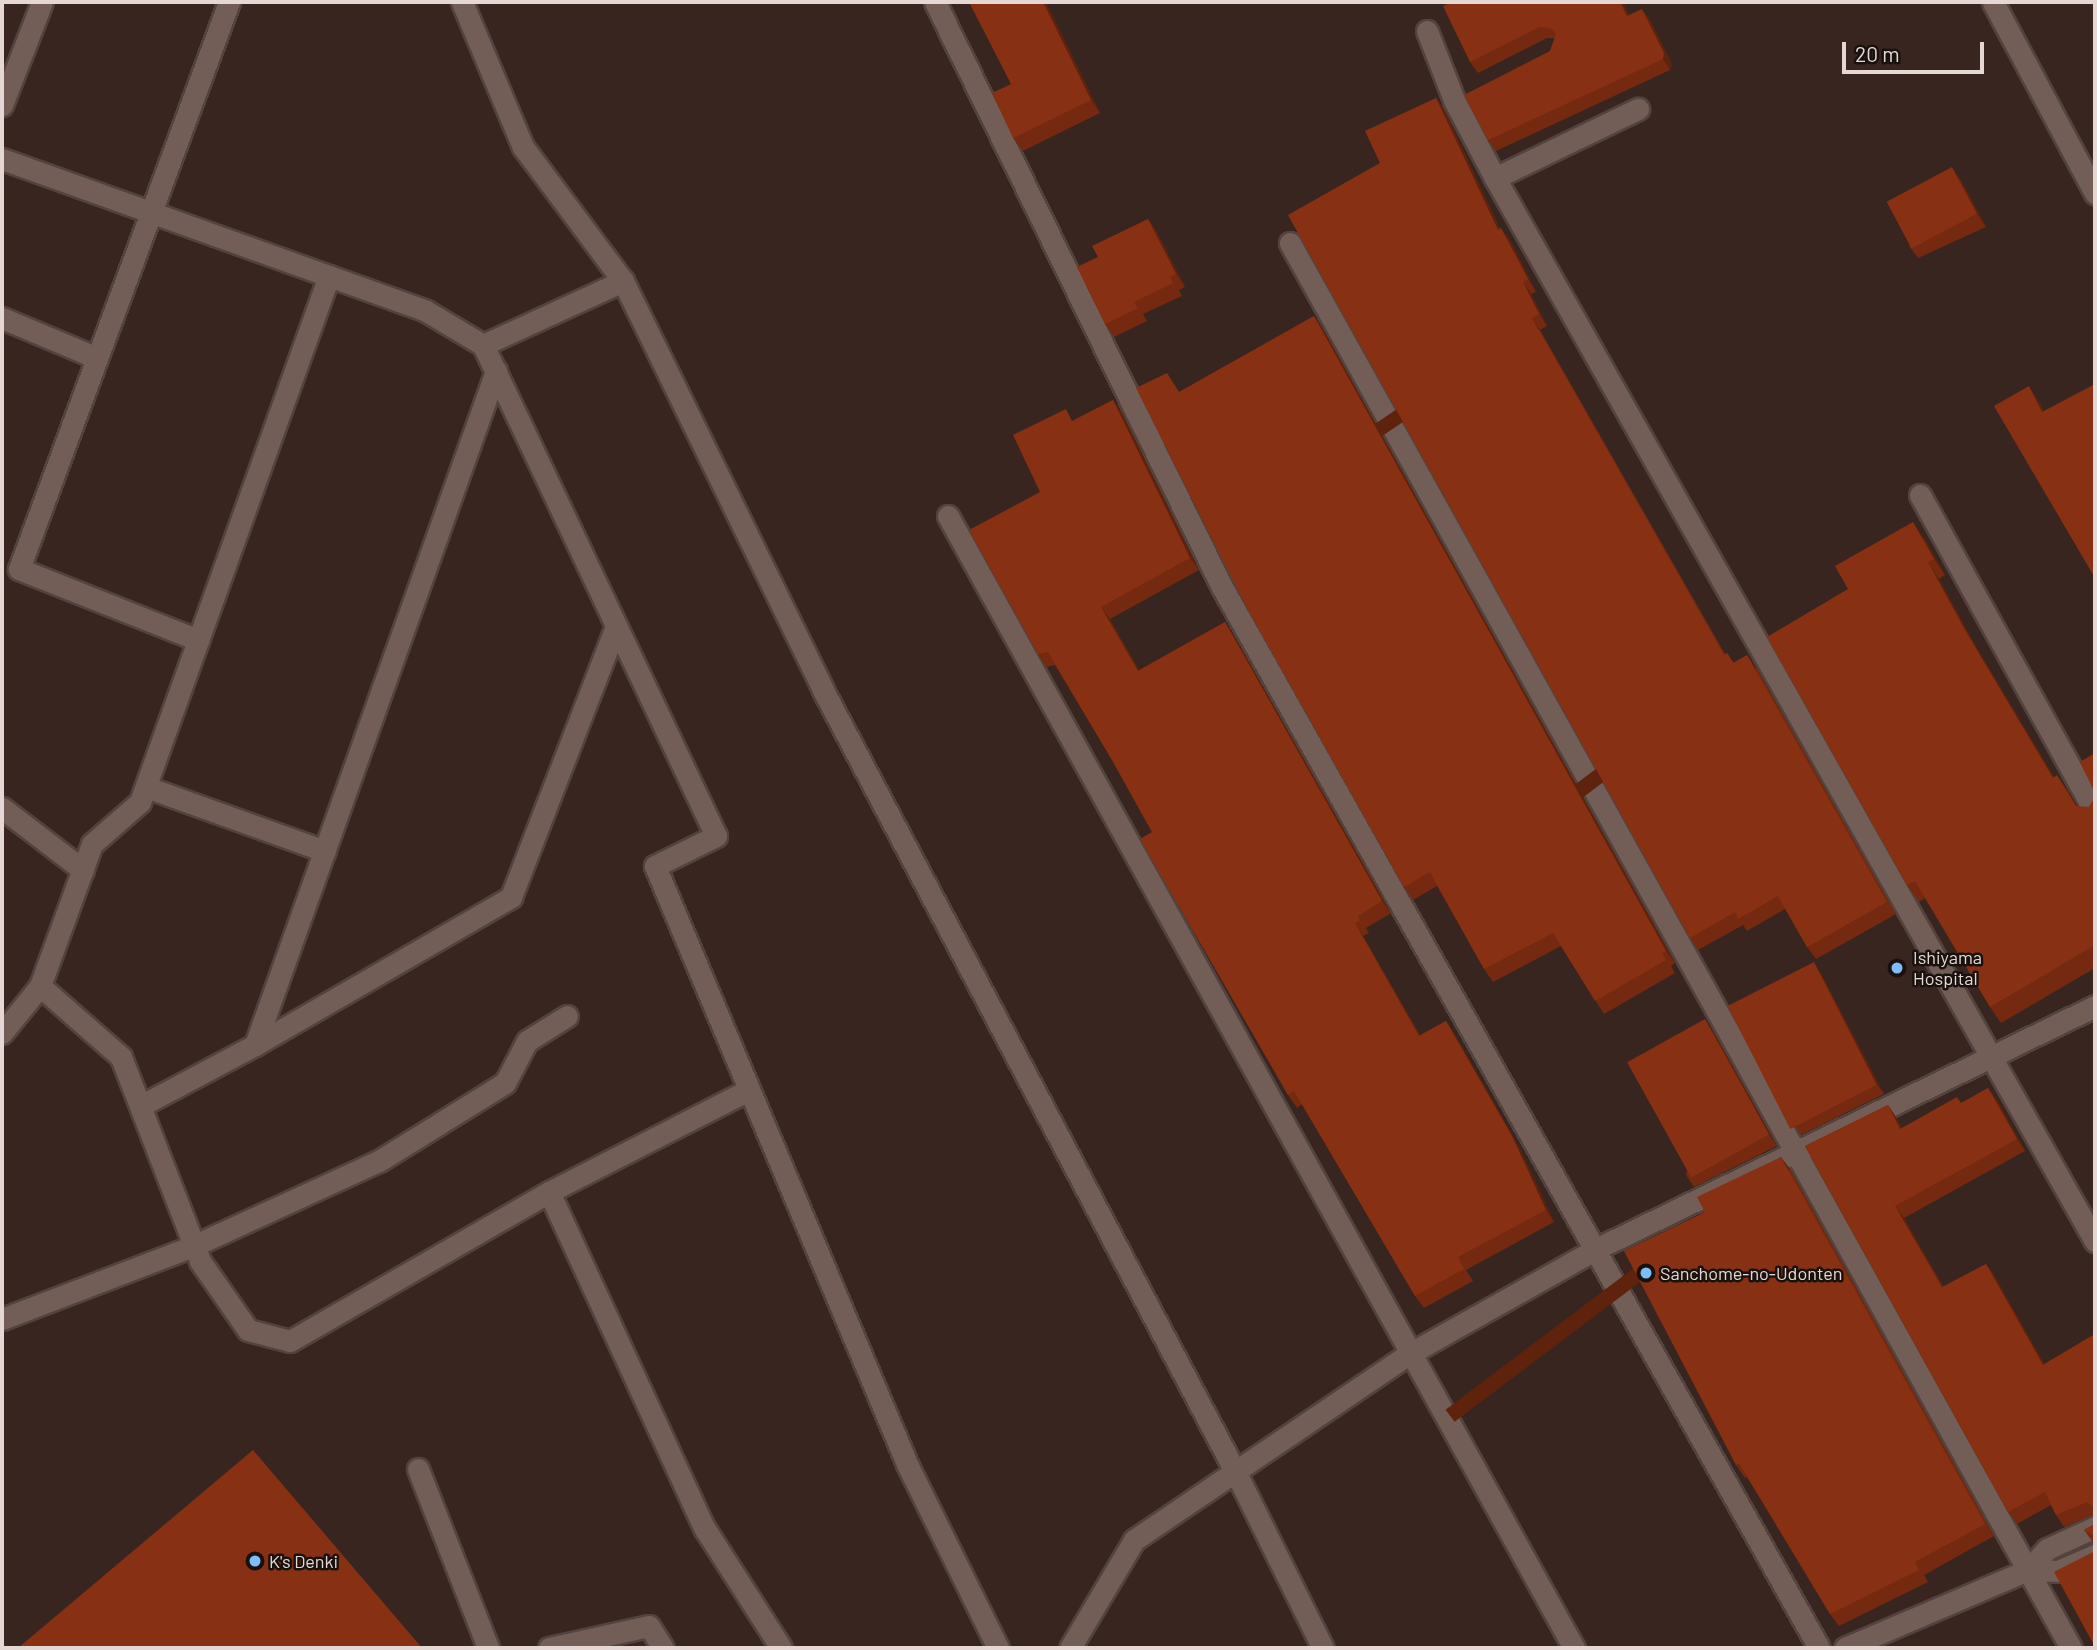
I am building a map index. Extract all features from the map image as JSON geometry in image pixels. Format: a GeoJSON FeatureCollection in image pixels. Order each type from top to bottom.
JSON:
{"type":"FeatureCollection","features":[{"type":"Feature","properties":{"kind":"street"},"geometry":{"type":"LineString","coordinates":[[2,105],[42,2]]}},
{"type":"Feature","properties":{"kind":"street"},"geometry":{"type":"LineString","coordinates":[[198,640],[19,569],[229,2]]}},
{"type":"Feature","properties":{"kind":"street"},"geometry":{"type":"LineString","coordinates":[[462,2],[523,147],[623,281],[823,690],[1236,1473],[1323,1648]]}},
{"type":"Feature","properties":{"kind":"street"},"geometry":{"type":"LineString","coordinates":[[935,2],[1222,587],[1819,1648]]}},
{"type":"Feature","properties":{"kind":"street"},"geometry":{"type":"LineString","coordinates":[[1993,2],[2095,193]]}},
{"type":"Feature","properties":{"kind":"street"},"geometry":{"type":"LineString","coordinates":[[1427,31],[1454,100],[1495,178],[2095,1241]]}},
{"type":"Feature","properties":{"kind":"street"},"geometry":{"type":"LineString","coordinates":[[1454,100],[1478,88]]}},
{"type":"Feature","properties":{"kind":"street"},"geometry":{"type":"LineString","coordinates":[[1495,178],[1639,109]]}},
{"type":"Feature","properties":{"kind":"street"},"geometry":{"type":"LineString","coordinates":[[2,159],[426,311],[483,345],[615,629],[716,836],[655,866],[746,1091],[908,1466],[998,1648]]}},
{"type":"Feature","properties":{"kind":"street"},"geometry":{"type":"LineString","coordinates":[[1290,243],[2071,1648]]}},
{"type":"Feature","properties":{"kind":"street"},"geometry":{"type":"LineString","coordinates":[[2,1033],[40,986],[92,844],[141,802],[329,276]]}},
{"type":"Feature","properties":{"kind":"street"},"geometry":{"type":"LineString","coordinates":[[483,345],[623,281]]}},
{"type":"Feature","properties":{"kind":"street"},"geometry":{"type":"LineString","coordinates":[[2,318],[97,358]]}},
{"type":"Feature","properties":{"kind":"street"},"geometry":{"type":"LineString","coordinates":[[255,1045],[496,371]]}},
{"type":"Feature","properties":{"kind":"street"},"geometry":{"type":"LineString","coordinates":[[1920,495],[2095,812]]}},
{"type":"Feature","properties":{"kind":"street"},"geometry":{"type":"LineString","coordinates":[[948,516],[1574,1648]]}},
{"type":"Feature","properties":{"kind":"street"},"geometry":{"type":"LineString","coordinates":[[142,1105],[255,1045],[511,897],[615,629]]}},
{"type":"Feature","properties":{"kind":"street"},"geometry":{"type":"LineString","coordinates":[[146,788],[325,851]]}},
{"type":"Feature","properties":{"kind":"street"},"geometry":{"type":"LineString","coordinates":[[2,808],[83,870]]}},
{"type":"Feature","properties":{"kind":"street"},"geometry":{"type":"LineString","coordinates":[[40,986],[121,1057],[142,1105],[193,1246],[248,1330],[290,1341],[550,1192],[746,1091]]}},
{"type":"Feature","properties":{"kind":"street"},"geometry":{"type":"LineString","coordinates":[[1070,1648],[1134,1540],[1409,1353],[1596,1249],[1795,1149],[1990,1059],[2095,1006]]}},
{"type":"Feature","properties":{"kind":"street"},"geometry":{"type":"LineString","coordinates":[[2,1319],[193,1246],[390,1154],[505,1083],[527,1041],[568,1016]]}},
{"type":"Feature","properties":{"kind":"street"},"geometry":{"type":"LineString","coordinates":[[550,1192],[705,1529],[780,1648]]}},
{"type":"Feature","properties":{"kind":"street"},"geometry":{"type":"LineString","coordinates":[[418,1469],[488,1648]]}},
{"type":"Feature","properties":{"kind":"street"},"geometry":{"type":"LineString","coordinates":[[1845,1648],[2028,1570],[2047,1549],[2095,1527]]}},
{"type":"Feature","properties":{"kind":"street"},"geometry":{"type":"LineString","coordinates":[[2028,1570],[2058,1571],[2095,1555]]}},
{"type":"Feature","properties":{"kind":"street"},"geometry":{"type":"LineString","coordinates":[[549,1648],[649,1626],[663,1648]]}},
{"type":"Feature","properties":{"kind":"building"},"geometry":{"type":"Polygon","coordinates":[[[969,2],[1043,2],[1091,100],[1013,138],[992,93],[1011,84],[969,2]]]}},
{"type":"Feature","properties":{"kind":"building"},"geometry":{"type":"Polygon","coordinates":[[[1452,2],[1620,2],[1627,16],[1642,9],[1664,53],[1663,59],[1488,140],[1464,95],[1550,51],[1556,34],[1551,28],[1539,27],[1470,62],[1443,6],[1452,2]]]}},
{"type":"Feature","properties":{"kind":"building"},"geometry":{"type":"Polygon","coordinates":[[[1436,98],[1498,230],[1501,228],[1528,279],[1523,282],[1539,314],[1532,318],[1724,655],[1727,653],[1733,663],[1747,655],[1887,902],[1807,947],[1778,896],[1738,919],[1735,912],[1690,938],[1288,215],[1380,163],[1365,131],[1436,98]]]}},
{"type":"Feature","properties":{"kind":"building"},"geometry":{"type":"Polygon","coordinates":[[[1952,167],[1977,214],[1912,249],[1887,202],[1952,167]]]}},
{"type":"Feature","properties":{"kind":"building"},"geometry":{"type":"Polygon","coordinates":[[[1148,219],[1176,274],[1170,277],[1173,283],[1134,302],[1138,308],[1105,324],[1077,267],[1098,257],[1092,246],[1148,219]]]}},
{"type":"Feature","properties":{"kind":"building"},"geometry":{"type":"Polygon","coordinates":[[[1314,316],[1666,951],[1662,953],[1666,960],[1595,1001],[1553,933],[1484,969],[1430,872],[1404,887],[1247,608],[1136,388],[1167,373],[1179,392],[1314,316]]]}},
{"type":"Feature","properties":{"kind":"building"},"geometry":{"type":"Polygon","coordinates":[[[2095,384],[2095,578],[1994,406],[2029,386],[2042,412],[2095,384]]]}},
{"type":"Feature","properties":{"kind":"building"},"geometry":{"type":"Polygon","coordinates":[[[1113,400],[1190,558],[1101,607],[1138,671],[1225,622],[1382,901],[1358,916],[1360,920],[1355,923],[1419,1036],[1446,1021],[1512,1136],[1546,1210],[1458,1257],[1464,1269],[1415,1296],[1294,1091],[1288,1095],[1140,839],[1152,832],[1112,760],[1048,652],[1038,654],[969,530],[1040,492],[1013,435],[1066,409],[1072,421],[1113,400]]]}},
{"type":"Feature","properties":{"kind":"building"},"geometry":{"type":"Polygon","coordinates":[[[1913,522],[1934,559],[1928,562],[1965,630],[2053,778],[2057,775],[2076,806],[2089,807],[2095,797],[2095,945],[1990,1007],[1915,881],[1907,885],[1767,637],[1848,589],[1835,566],[1913,522]]]}},
{"type":"Feature","properties":{"kind":"building"},"geometry":{"type":"Polygon","coordinates":[[[2095,753],[2095,793],[2080,762],[2095,753]]]}},
{"type":"Feature","properties":{"kind":"building"},"geometry":{"type":"Polygon","coordinates":[[[1814,962],[1877,1085],[1790,1129],[1728,1006],[1814,962]]]}},
{"type":"Feature","properties":{"kind":"building"},"geometry":{"type":"Polygon","coordinates":[[[1705,1019],[1769,1134],[1691,1178],[1627,1062],[1705,1019]]]}},
{"type":"Feature","properties":{"kind":"building"},"geometry":{"type":"Polygon","coordinates":[[[1988,1088],[2017,1139],[1895,1206],[1942,1287],[1986,1264],[2043,1365],[2095,1334],[2095,1508],[2087,1502],[2056,1515],[2045,1492],[2008,1512],[1805,1146],[1888,1105],[1900,1129],[1957,1097],[1961,1103],[1988,1088]]]}},
{"type":"Feature","properties":{"kind":"building"},"geometry":{"type":"Polygon","coordinates":[[[1781,1157],[1985,1524],[1915,1562],[1919,1570],[1830,1614],[1739,1463],[1736,1465],[1624,1251],[1705,1212],[1697,1197],[1781,1157]]]}},
{"type":"Feature","properties":{"kind":"building","name":"K's Denki"},"geometry":{"type":"Polygon","coordinates":[[[253,1450],[422,1648],[18,1648],[253,1450]]]}},
{"type":"Feature","properties":{"kind":"building"},"geometry":{"type":"Polygon","coordinates":[[[2095,1524],[2095,1536],[2084,1530],[2095,1524]]]}},
{"type":"Feature","properties":{"kind":"building"},"geometry":{"type":"Polygon","coordinates":[[[2095,1551],[2095,1647],[2054,1572],[2095,1551]]]}},
{"type":"Feature","properties":{"kind":"waterway"},"geometry":{"type":"LineString","coordinates":[[2058,1556],[2095,1539]]}},
{"type":"Feature","properties":{"kind":"place","name":"Ishiyama Hospital"},"geometry":{"type":"Point","coordinates":[1897,968]}},
{"type":"Feature","properties":{"kind":"place","name":"Sanchome-no-Udonten"},"geometry":{"type":"Point","coordinates":[1646,1273]}},
{"type":"Feature","properties":{"kind":"place","name":"K's Denki"},"geometry":{"type":"Point","coordinates":[255,1561]}}]}
